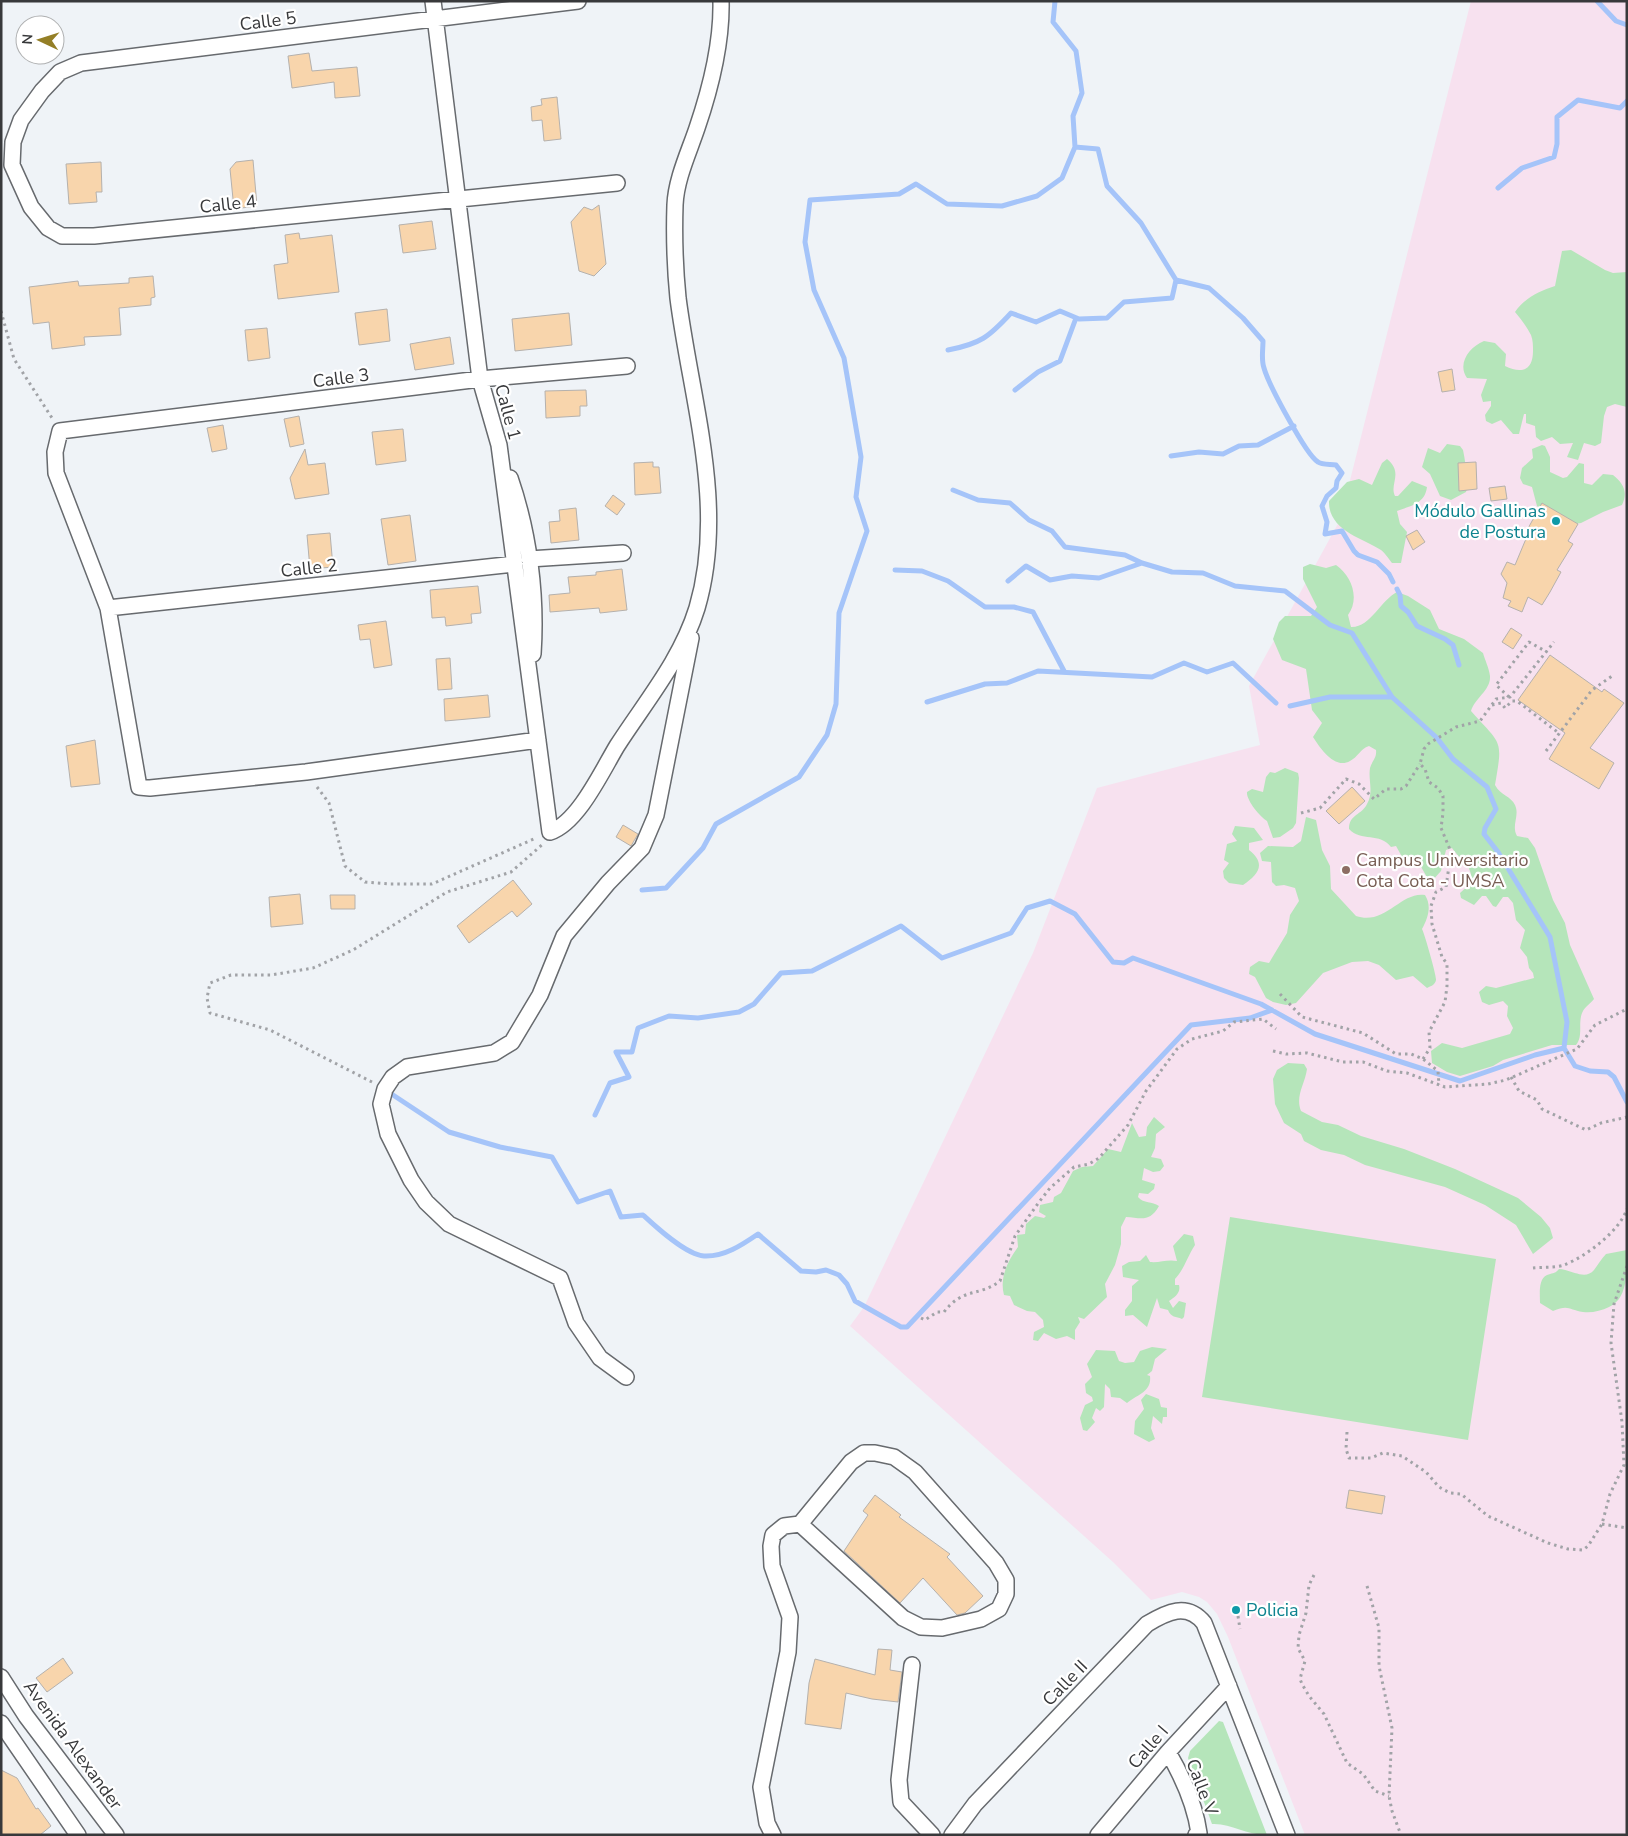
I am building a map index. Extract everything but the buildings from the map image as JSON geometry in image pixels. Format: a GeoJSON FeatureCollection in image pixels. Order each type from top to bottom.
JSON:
{"type":"FeatureCollection","features":[{"type":"Feature","properties":{"kind":"street","name":"Calle 1"},"geometry":{"type":"LineString","coordinates":[[433,1],[480,379],[519,506],[522,562],[535,635],[531,688],[538,740]]}},
{"type":"Feature","properties":{"kind":"street","name":"Calle 5"},"geometry":{"type":"LineString","coordinates":[[81,62],[578,1]]}},
{"type":"Feature","properties":{"kind":"street"},"geometry":{"type":"LineString","coordinates":[[626,1377],[600,1358],[576,1323],[560,1278],[449,1224],[426,1202],[407,1173],[388,1134],[381,1104],[385,1089],[393,1077],[408,1067],[494,1053],[512,1042],[540,994],[564,936],[608,883],[642,848],[656,815],[705,571],[708,526],[708,482],[678,297],[675,202],[680,176],[709,90],[717,55],[722,1]]}},
{"type":"Feature","properties":{"kind":"street","name":"Calle 4"},"geometry":{"type":"LineString","coordinates":[[81,62],[60,72],[42,91],[21,120],[12,142],[12,165],[31,207],[48,228],[62,236],[94,236],[617,183]]}},
{"type":"Feature","properties":{"kind":"street","name":"Calle 3"},"geometry":{"type":"LineString","coordinates":[[60,431],[480,379],[627,366]]}},
{"type":"Feature","properties":{"kind":"street"},"geometry":{"type":"LineString","coordinates":[[60,431],[55,452],[56,473],[108,608],[139,787],[150,788],[306,772],[538,740],[555,830],[572,818],[622,739],[670,669],[697,609]]}},
{"type":"Feature","properties":{"kind":"street","name":"Calle 2"},"geometry":{"type":"LineString","coordinates":[[108,608],[522,562],[623,553]]}},
{"type":"Feature","properties":{"kind":"street"},"geometry":{"type":"LineString","coordinates":[[773,1835],[767,1823],[761,1788],[788,1652],[790,1616],[772,1566],[771,1546],[774,1535],[784,1526],[800,1524],[851,1462],[864,1453],[894,1457],[914,1472],[996,1563],[1006,1580],[1006,1594],[999,1609],[981,1619],[942,1628],[921,1627],[903,1618],[800,1524]]}},
{"type":"Feature","properties":{"kind":"street","name":"Calle II"},"geometry":{"type":"LineString","coordinates":[[952,1835],[975,1804],[1147,1624],[1164,1614],[1176,1610],[1193,1613],[1204,1623],[1229,1686]]}},
{"type":"Feature","properties":{"kind":"street"},"geometry":{"type":"LineString","coordinates":[[912,1665],[899,1780],[901,1802],[932,1835]]}},
{"type":"Feature","properties":{"kind":"street","name":"Avenida Alexander"},"geometry":{"type":"LineString","coordinates":[[1,1677],[26,1716],[116,1835]]}},
{"type":"Feature","properties":{"kind":"street"},"geometry":{"type":"LineString","coordinates":[[1229,1686],[1287,1835]]}},
{"type":"Feature","properties":{"kind":"street","name":"Calle I"},"geometry":{"type":"LineString","coordinates":[[1098,1835],[1168,1752],[1229,1686]]}},
{"type":"Feature","properties":{"kind":"street"},"geometry":{"type":"LineString","coordinates":[[26,1716],[3,1727],[78,1835]]}},
{"type":"Feature","properties":{"kind":"street","name":"Calle V"},"geometry":{"type":"LineString","coordinates":[[1168,1752],[1177,1768],[1202,1834]]}},
{"type":"Feature","properties":{"kind":"path"},"geometry":{"type":"LineString","coordinates":[[1,311],[14,359],[60,431]]}},
{"type":"Feature","properties":{"kind":"path"},"geometry":{"type":"LineString","coordinates":[[1510,697],[1496,686],[1529,642],[1547,652]]}},
{"type":"Feature","properties":{"kind":"path"},"geometry":{"type":"LineString","coordinates":[[1301,814],[1320,808],[1346,778],[1359,784],[1374,800],[1386,789],[1401,789],[1409,783],[1420,764],[1424,749],[1428,744],[1446,732],[1480,721],[1498,698],[1510,697],[1554,642]]}},
{"type":"Feature","properties":{"kind":"path"},"geometry":{"type":"LineString","coordinates":[[1546,751],[1592,690],[1612,676]]}},
{"type":"Feature","properties":{"kind":"path"},"geometry":{"type":"LineString","coordinates":[[1492,705],[1501,703],[1505,708],[1512,701],[1516,701],[1560,734]]}},
{"type":"Feature","properties":{"kind":"path"},"geometry":{"type":"LineString","coordinates":[[1420,764],[1425,769],[1429,782],[1438,788],[1443,796],[1444,813],[1441,828],[1451,852],[1446,887],[1436,892],[1431,912],[1433,929],[1448,970],[1446,994],[1442,1010],[1429,1032],[1430,1048],[1423,1059]]}},
{"type":"Feature","properties":{"kind":"path"},"geometry":{"type":"LineString","coordinates":[[306,772],[329,803],[345,866],[365,882],[432,884],[555,830]]}},
{"type":"Feature","properties":{"kind":"path"},"geometry":{"type":"LineString","coordinates":[[385,1089],[270,1030],[210,1013],[207,998],[210,983],[230,975],[270,975],[313,968],[353,950],[447,892],[511,872],[555,830]]}},
{"type":"Feature","properties":{"kind":"path"},"geometry":{"type":"LineString","coordinates":[[1280,994],[1302,1017],[1363,1033],[1396,1054],[1411,1054],[1423,1059],[1438,1071],[1439,1085]]}},
{"type":"Feature","properties":{"kind":"path"},"geometry":{"type":"LineString","coordinates":[[1273,1050],[1286,1054],[1307,1054],[1343,1062],[1363,1062],[1387,1071],[1407,1073],[1439,1085],[1460,1087],[1488,1084],[1511,1077],[1577,1048],[1595,1025],[1627,1009]]}},
{"type":"Feature","properties":{"kind":"path"},"geometry":{"type":"LineString","coordinates":[[921,1318],[925,1320],[937,1312],[944,1312],[954,1301],[966,1293],[983,1290],[1000,1281],[1016,1236],[1045,1194],[1074,1167],[1089,1164],[1099,1158],[1128,1125],[1146,1091],[1173,1054],[1183,1044],[1223,1031],[1234,1022],[1263,1019],[1276,1029]]}},
{"type":"Feature","properties":{"kind":"path"},"geometry":{"type":"LineString","coordinates":[[1511,1077],[1519,1091],[1537,1100],[1542,1109],[1586,1130],[1601,1123],[1627,1117]]}},
{"type":"Feature","properties":{"kind":"path"},"geometry":{"type":"LineString","coordinates":[[1533,1268],[1562,1266],[1585,1254],[1599,1245],[1627,1210]]}},
{"type":"Feature","properties":{"kind":"path"},"geometry":{"type":"LineString","coordinates":[[1347,1432],[1346,1449],[1349,1458],[1371,1458],[1383,1453],[1402,1456],[1434,1478],[1439,1487],[1450,1493],[1461,1494],[1488,1516],[1568,1550],[1583,1550],[1588,1546],[1602,1524],[1610,1494],[1624,1465],[1622,1422],[1611,1343],[1614,1304],[1627,1266]]}},
{"type":"Feature","properties":{"kind":"path"},"geometry":{"type":"LineString","coordinates":[[1602,1524],[1617,1524],[1627,1528]]}},
{"type":"Feature","properties":{"kind":"path"},"geometry":{"type":"LineString","coordinates":[[1314,1575],[1309,1585],[1306,1613],[1299,1635],[1298,1648],[1306,1661],[1300,1679],[1309,1696],[1324,1714],[1347,1763],[1363,1774],[1375,1791],[1390,1796]]}},
{"type":"Feature","properties":{"kind":"path"},"geometry":{"type":"LineString","coordinates":[[1367,1586],[1379,1628],[1378,1666],[1392,1728],[1390,1796],[1392,1811],[1401,1835]]}},
{"type":"Feature","properties":{"kind":"path"},"geometry":{"type":"LineString","coordinates":[[1238,1616],[1240,1629]]}},
{"type":"Feature","properties":{"kind":"shaded area","name":"Campus Universitario Cota Cota - UMSA"},"geometry":{"type":"Polygon","coordinates":[[[1471,1],[1627,1],[1627,1835],[1305,1835],[1228,1637],[1217,1614],[1207,1602],[1199,1597],[1182,1592],[1151,1600],[1113,1562],[850,1326],[864,1307],[1033,953],[1097,788],[1260,745],[1249,686],[1340,520],[1471,1]]]}},
{"type":"Feature","properties":{"kind":"green space"},"geometry":{"type":"Polygon","coordinates":[[[1571,250],[1605,270],[1613,273],[1627,272],[1627,407],[1615,404],[1607,407],[1601,443],[1595,446],[1584,443],[1578,460],[1567,457],[1573,443],[1560,444],[1552,437],[1541,441],[1536,437],[1535,426],[1526,423],[1526,414],[1524,414],[1519,434],[1513,434],[1501,420],[1492,424],[1486,421],[1485,415],[1491,406],[1491,401],[1483,402],[1481,395],[1487,379],[1467,378],[1463,367],[1469,352],[1484,341],[1495,343],[1506,354],[1505,366],[1516,370],[1528,367],[1532,358],[1532,339],[1528,329],[1515,312],[1533,296],[1555,286],[1562,251],[1571,250]]]}},
{"type":"Feature","properties":{"kind":"green space"},"geometry":{"type":"Polygon","coordinates":[[[1447,444],[1460,446],[1463,450],[1467,478],[1466,492],[1451,500],[1440,496],[1430,474],[1422,467],[1428,448],[1440,453],[1447,444]]]}},
{"type":"Feature","properties":{"kind":"green space"},"geometry":{"type":"Polygon","coordinates":[[[1542,445],[1545,446],[1550,457],[1550,472],[1563,478],[1567,477],[1579,463],[1584,464],[1584,483],[1592,485],[1603,474],[1613,475],[1624,488],[1625,496],[1622,505],[1575,524],[1542,510],[1537,506],[1532,487],[1523,484],[1520,478],[1522,468],[1533,458],[1532,449],[1542,445]]]}},
{"type":"Feature","properties":{"kind":"green space"},"geometry":{"type":"Polygon","coordinates":[[[1387,459],[1395,469],[1395,496],[1398,496],[1412,481],[1427,487],[1426,493],[1420,501],[1397,511],[1400,524],[1407,532],[1401,563],[1392,563],[1381,550],[1348,532],[1334,519],[1330,511],[1329,501],[1347,482],[1359,479],[1372,485],[1382,463],[1387,459]]]}},
{"type":"Feature","properties":{"kind":"green space"},"geometry":{"type":"Polygon","coordinates":[[[1310,564],[1326,568],[1336,565],[1350,581],[1354,595],[1352,609],[1348,615],[1351,627],[1364,623],[1397,592],[1408,596],[1430,610],[1439,629],[1464,639],[1483,653],[1490,681],[1471,711],[1498,744],[1499,759],[1495,785],[1515,805],[1517,813],[1515,832],[1517,836],[1528,838],[1535,848],[1553,900],[1565,923],[1570,945],[1594,999],[1581,1015],[1580,1037],[1576,1045],[1552,1045],[1460,1076],[1447,1072],[1432,1063],[1431,1051],[1442,1043],[1462,1048],[1510,1034],[1513,1028],[1507,1016],[1508,1006],[1503,1001],[1489,1005],[1482,1002],[1479,992],[1486,986],[1496,988],[1534,978],[1529,968],[1527,957],[1520,948],[1525,930],[1516,920],[1513,903],[1508,897],[1503,897],[1496,907],[1493,906],[1486,896],[1482,896],[1474,905],[1461,898],[1460,893],[1471,883],[1471,877],[1466,864],[1452,848],[1446,850],[1441,871],[1432,881],[1428,879],[1420,865],[1406,864],[1396,846],[1391,847],[1387,842],[1359,835],[1349,829],[1353,817],[1365,808],[1369,800],[1370,768],[1376,750],[1369,746],[1353,759],[1344,763],[1339,763],[1324,752],[1313,737],[1322,723],[1312,710],[1306,669],[1282,660],[1273,639],[1279,622],[1285,616],[1311,616],[1317,607],[1303,579],[1303,567],[1310,564]]]}},
{"type":"Feature","properties":{"kind":"green space"},"geometry":{"type":"Polygon","coordinates":[[[1285,768],[1298,773],[1299,778],[1296,823],[1293,828],[1280,837],[1273,838],[1267,821],[1254,808],[1247,792],[1252,789],[1263,792],[1266,777],[1270,772],[1275,773],[1285,768]]]}},
{"type":"Feature","properties":{"kind":"green space"},"geometry":{"type":"Polygon","coordinates":[[[1306,817],[1316,820],[1322,850],[1330,866],[1331,889],[1356,916],[1366,918],[1376,916],[1408,898],[1416,895],[1425,895],[1428,903],[1428,912],[1422,929],[1436,977],[1433,985],[1427,988],[1413,976],[1396,980],[1379,965],[1368,961],[1352,962],[1323,973],[1296,1003],[1286,1005],[1266,998],[1255,977],[1249,974],[1250,967],[1259,961],[1269,963],[1287,933],[1290,915],[1299,901],[1295,888],[1284,885],[1276,886],[1272,882],[1271,862],[1262,861],[1260,853],[1268,846],[1293,847],[1301,841],[1306,817]]]}},
{"type":"Feature","properties":{"kind":"green space"},"geometry":{"type":"Polygon","coordinates":[[[1235,826],[1254,828],[1263,840],[1249,843],[1249,850],[1255,855],[1259,865],[1253,877],[1243,885],[1229,883],[1224,878],[1223,871],[1229,863],[1224,860],[1227,844],[1237,841],[1232,834],[1235,826]]]}},
{"type":"Feature","properties":{"kind":"green space"},"geometry":{"type":"Polygon","coordinates":[[[1288,1063],[1304,1064],[1307,1069],[1299,1100],[1301,1111],[1322,1122],[1338,1125],[1361,1136],[1404,1149],[1455,1169],[1518,1198],[1541,1217],[1550,1228],[1553,1238],[1533,1254],[1516,1225],[1485,1205],[1445,1187],[1365,1165],[1344,1155],[1321,1150],[1304,1141],[1301,1134],[1284,1123],[1275,1104],[1273,1079],[1277,1070],[1288,1063]]]}},
{"type":"Feature","properties":{"kind":"green space"},"geometry":{"type":"Polygon","coordinates":[[[1154,1117],[1165,1127],[1156,1134],[1155,1148],[1151,1157],[1161,1159],[1164,1166],[1160,1171],[1153,1172],[1144,1168],[1142,1180],[1155,1184],[1154,1189],[1148,1194],[1139,1193],[1138,1197],[1143,1201],[1159,1206],[1148,1217],[1126,1217],[1121,1227],[1121,1244],[1115,1265],[1105,1284],[1107,1297],[1084,1319],[1078,1317],[1080,1322],[1075,1330],[1075,1340],[1067,1336],[1056,1339],[1044,1333],[1038,1341],[1033,1340],[1034,1332],[1044,1327],[1043,1320],[1035,1312],[1027,1311],[1014,1305],[1010,1296],[1004,1295],[1004,1275],[1011,1257],[1018,1247],[1017,1235],[1025,1234],[1026,1224],[1035,1216],[1044,1218],[1046,1216],[1039,1212],[1040,1205],[1053,1202],[1054,1197],[1061,1193],[1073,1171],[1082,1167],[1093,1166],[1108,1149],[1121,1152],[1132,1123],[1139,1137],[1146,1136],[1147,1127],[1154,1117]]]}},
{"type":"Feature","properties":{"kind":"green space"},"geometry":{"type":"Polygon","coordinates":[[[1230,1217],[1496,1259],[1468,1440],[1202,1397],[1230,1217]]]}},
{"type":"Feature","properties":{"kind":"green space"},"geometry":{"type":"Polygon","coordinates":[[[1184,1234],[1193,1236],[1195,1245],[1175,1279],[1175,1285],[1179,1285],[1178,1293],[1169,1301],[1173,1308],[1179,1301],[1186,1303],[1184,1317],[1182,1319],[1174,1316],[1168,1310],[1160,1308],[1157,1298],[1147,1327],[1133,1315],[1125,1316],[1125,1310],[1132,1301],[1132,1286],[1139,1280],[1123,1277],[1122,1266],[1129,1262],[1140,1261],[1146,1255],[1150,1262],[1177,1261],[1173,1246],[1184,1234]]]}},
{"type":"Feature","properties":{"kind":"green space"},"geometry":{"type":"Polygon","coordinates":[[[1627,1250],[1623,1291],[1620,1298],[1609,1307],[1600,1311],[1590,1312],[1566,1308],[1553,1311],[1540,1303],[1541,1283],[1547,1275],[1555,1273],[1559,1269],[1582,1275],[1590,1273],[1606,1254],[1627,1250]]]}},
{"type":"Feature","properties":{"kind":"green space"},"geometry":{"type":"Polygon","coordinates":[[[1152,1347],[1167,1349],[1155,1359],[1152,1371],[1147,1375],[1150,1376],[1149,1386],[1127,1403],[1120,1398],[1111,1397],[1110,1389],[1105,1384],[1104,1407],[1100,1411],[1096,1408],[1092,1418],[1095,1422],[1087,1431],[1083,1430],[1080,1418],[1085,1405],[1093,1401],[1092,1397],[1086,1393],[1085,1384],[1092,1377],[1087,1364],[1096,1350],[1115,1351],[1119,1361],[1125,1363],[1134,1362],[1140,1351],[1152,1347]]]}},
{"type":"Feature","properties":{"kind":"green space"},"geometry":{"type":"Polygon","coordinates":[[[1146,1394],[1159,1399],[1161,1407],[1167,1408],[1167,1417],[1163,1417],[1162,1424],[1153,1416],[1151,1428],[1155,1439],[1149,1442],[1134,1434],[1135,1421],[1144,1409],[1141,1400],[1146,1394]]]}},
{"type":"Feature","properties":{"kind":"green space"},"geometry":{"type":"Polygon","coordinates":[[[1219,1721],[1223,1722],[1267,1835],[1252,1833],[1226,1825],[1212,1824],[1188,1758],[1190,1751],[1219,1721]]]}},
{"type":"Feature","properties":{"kind":"waterway"},"geometry":{"type":"LineString","coordinates":[[1055,1],[1053,22],[1076,51],[1082,93],[1073,116],[1075,147]]}},
{"type":"Feature","properties":{"kind":"waterway"},"geometry":{"type":"LineString","coordinates":[[1597,1],[1616,21],[1627,25]]}},
{"type":"Feature","properties":{"kind":"waterway"},"geometry":{"type":"LineString","coordinates":[[1498,188],[1522,168],[1554,157],[1557,144],[1557,117],[1578,100],[1620,108],[1627,101]]}},
{"type":"Feature","properties":{"kind":"waterway"},"geometry":{"type":"LineString","coordinates":[[642,890],[666,888],[703,848],[716,824],[799,777],[827,735],[836,704],[839,613],[867,531],[856,497],[861,457],[844,358],[814,290],[805,242],[810,200],[899,194],[916,184],[947,204],[1002,206],[1037,196],[1062,178],[1075,147],[1098,149],[1107,186],[1141,223],[1176,280],[1209,288],[1243,318],[1263,341],[1262,358],[1264,368],[1297,433],[1312,457],[1318,462],[1336,465],[1342,473],[1337,481],[1336,488],[1327,496],[1322,506],[1327,522],[1325,534],[1342,531],[1354,551],[1358,555],[1377,562],[1389,574],[1393,582]]}},
{"type":"Feature","properties":{"kind":"waterway"},"geometry":{"type":"LineString","coordinates":[[948,350],[976,342],[990,334],[1011,313],[1036,322],[1060,311],[1079,319],[1107,318],[1124,302],[1172,298],[1176,280]]}},
{"type":"Feature","properties":{"kind":"waterway"},"geometry":{"type":"LineString","coordinates":[[1015,390],[1038,372],[1060,361],[1076,318]]}},
{"type":"Feature","properties":{"kind":"waterway"},"geometry":{"type":"LineString","coordinates":[[1171,456],[1199,452],[1223,454],[1239,446],[1258,445],[1294,426]]}},
{"type":"Feature","properties":{"kind":"waterway"},"geometry":{"type":"LineString","coordinates":[[953,490],[978,500],[1010,503],[1029,520],[1052,531],[1065,547],[1125,555],[1142,563],[1172,572],[1203,573],[1235,586],[1285,591],[1330,625],[1352,633],[1392,697],[1437,738],[1453,759],[1487,787],[1496,809],[1485,828],[1484,834],[1498,852],[1550,937],[1567,1022],[1564,1048],[1575,1066],[1590,1071],[1608,1072],[1614,1077],[1627,1102]]}},
{"type":"Feature","properties":{"kind":"waterway"},"geometry":{"type":"LineString","coordinates":[[1008,581],[1026,566],[1050,580],[1072,576],[1099,578],[1142,563]]}},
{"type":"Feature","properties":{"kind":"waterway"},"geometry":{"type":"LineString","coordinates":[[895,570],[922,571],[948,581],[985,607],[1014,607],[1033,612],[1064,671]]}},
{"type":"Feature","properties":{"kind":"waterway"},"geometry":{"type":"LineString","coordinates":[[1397,589],[1400,595],[1401,606],[1408,612],[1417,626],[1445,639],[1453,645],[1459,665]]}},
{"type":"Feature","properties":{"kind":"waterway"},"geometry":{"type":"LineString","coordinates":[[927,702],[985,684],[1007,683],[1038,671],[1152,677],[1184,663],[1207,672],[1233,663],[1276,703]]}},
{"type":"Feature","properties":{"kind":"waterway"},"geometry":{"type":"LineString","coordinates":[[1290,706],[1330,697],[1392,697]]}},
{"type":"Feature","properties":{"kind":"waterway"},"geometry":{"type":"LineString","coordinates":[[595,1115],[610,1083],[629,1077],[616,1052],[632,1052],[638,1028],[669,1016],[698,1018],[739,1012],[754,1004],[781,973],[812,971],[901,926],[942,958],[1011,933],[1027,908],[1050,901],[1075,914],[1113,962],[1124,963],[1133,958],[1261,1004],[1315,1034],[1460,1081],[1535,1055],[1564,1048]]}},
{"type":"Feature","properties":{"kind":"waterway"},"geometry":{"type":"LineString","coordinates":[[390,1093],[449,1132],[500,1147],[552,1157],[578,1202],[610,1191],[621,1217],[643,1215],[672,1240],[689,1251],[704,1256],[719,1255],[739,1246],[758,1234],[801,1271],[816,1272],[826,1270],[839,1275],[847,1284],[855,1301],[901,1327],[907,1327],[1191,1025],[1250,1018],[1272,1010]]}},
{"type":"Feature","properties":{"kind":"place","name":"Módulo Gallinas de Postura"},"geometry":{"type":"Point","coordinates":[1556,521]}},
{"type":"Feature","properties":{"kind":"place","name":"Campus Universitario Cota Cota - UMSA"},"geometry":{"type":"Point","coordinates":[1346,870]}},
{"type":"Feature","properties":{"kind":"place","name":"Policia"},"geometry":{"type":"Point","coordinates":[1236,1610]}}]}
